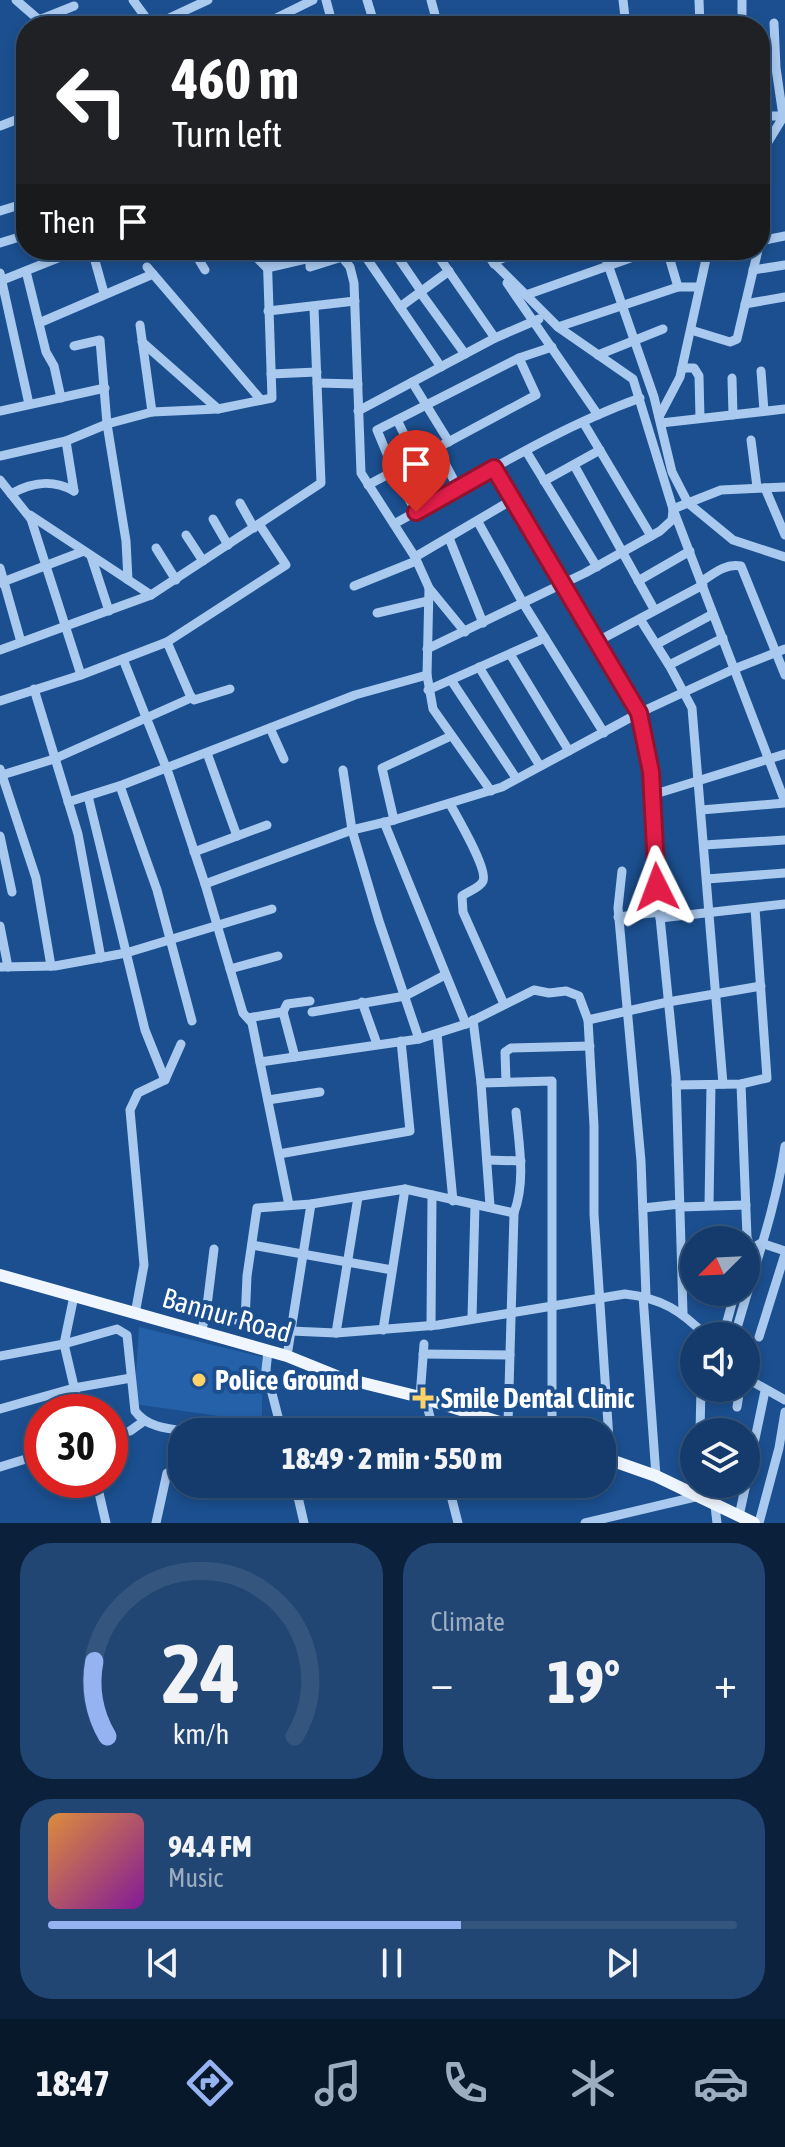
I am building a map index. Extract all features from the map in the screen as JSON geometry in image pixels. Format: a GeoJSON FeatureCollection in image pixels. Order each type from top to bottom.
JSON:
{"type":"FeatureCollection","features":[{"type":"Feature","properties":{"kind":"main road","name":"Bannur Road"},"geometry":{"type":"LineString","coordinates":[[0,1275],[268,1350],[339,1377],[488,1418]]}},
{"type":"Feature","properties":{"kind":"main road"},"geometry":{"type":"LineString","coordinates":[[616,1462],[680,1486]]}},
{"type":"Feature","properties":{"kind":"main road"},"geometry":{"type":"LineString","coordinates":[[703,1498],[756,1523]]}},
{"type":"Feature","properties":{"kind":"street"},"geometry":{"type":"LineString","coordinates":[[16,0],[34,16]]}},
{"type":"Feature","properties":{"kind":"street"},"geometry":{"type":"LineString","coordinates":[[174,16],[208,0]]}},
{"type":"Feature","properties":{"kind":"street"},"geometry":{"type":"LineString","coordinates":[[280,16],[313,0]]}},
{"type":"Feature","properties":{"kind":"street"},"geometry":{"type":"LineString","coordinates":[[55,16],[74,6]]}},
{"type":"Feature","properties":{"kind":"street"},"geometry":{"type":"LineString","coordinates":[[770,138],[784,115],[776,68],[774,23]]}},
{"type":"Feature","properties":{"kind":"street"},"geometry":{"type":"LineString","coordinates":[[29,404],[1,278],[26,271],[45,260]]}},
{"type":"Feature","properties":{"kind":"street"},"geometry":{"type":"LineString","coordinates":[[95,260],[104,293]]}},
{"type":"Feature","properties":{"kind":"street"},"geometry":{"type":"LineString","coordinates":[[199,260],[205,270]]}},
{"type":"Feature","properties":{"kind":"street"},"geometry":{"type":"LineString","coordinates":[[259,260],[267,268]]}},
{"type":"Feature","properties":{"kind":"street"},"geometry":{"type":"LineString","coordinates":[[0,456],[66,441],[107,424],[152,412],[218,409],[272,398],[267,260]]}},
{"type":"Feature","properties":{"kind":"street"},"geometry":{"type":"LineString","coordinates":[[267,268],[292,260]]}},
{"type":"Feature","properties":{"kind":"street"},"geometry":{"type":"LineString","coordinates":[[310,260],[310,267],[332,260]]}},
{"type":"Feature","properties":{"kind":"street"},"geometry":{"type":"LineString","coordinates":[[344,260],[350,267],[355,301],[361,473],[416,559],[429,588],[465,632]]}},
{"type":"Feature","properties":{"kind":"street"},"geometry":{"type":"LineString","coordinates":[[368,260],[441,367]]}},
{"type":"Feature","properties":{"kind":"street"},"geometry":{"type":"LineString","coordinates":[[400,260],[465,354]]}},
{"type":"Feature","properties":{"kind":"street"},"geometry":{"type":"LineString","coordinates":[[441,260],[495,338]]}},
{"type":"Feature","properties":{"kind":"street"},"geometry":{"type":"LineString","coordinates":[[493,262],[498,260]]}},
{"type":"Feature","properties":{"kind":"street"},"geometry":{"type":"LineString","coordinates":[[606,260],[636,340],[672,472],[688,503],[733,540],[785,557]]}},
{"type":"Feature","properties":{"kind":"street"},"geometry":{"type":"LineString","coordinates":[[526,295],[623,260]]}},
{"type":"Feature","properties":{"kind":"street"},"geometry":{"type":"LineString","coordinates":[[670,260],[678,287]]}},
{"type":"Feature","properties":{"kind":"street"},"geometry":{"type":"LineString","coordinates":[[660,420],[682,368],[706,260]]}},
{"type":"Feature","properties":{"kind":"street"},"geometry":{"type":"LineString","coordinates":[[691,330],[730,342],[737,339],[756,260]]}},
{"type":"Feature","properties":{"kind":"street"},"geometry":{"type":"LineString","coordinates":[[493,262],[558,327],[633,379],[673,509],[785,802],[701,810]]}},
{"type":"Feature","properties":{"kind":"street"},"geometry":{"type":"LineString","coordinates":[[493,262],[598,415]]}},
{"type":"Feature","properties":{"kind":"street"},"geometry":{"type":"LineString","coordinates":[[753,270],[785,265]]}},
{"type":"Feature","properties":{"kind":"street"},"geometry":{"type":"LineString","coordinates":[[39,323],[150,270],[261,400]]}},
{"type":"Feature","properties":{"kind":"street"},"geometry":{"type":"LineString","coordinates":[[26,271],[61,398]]}},
{"type":"Feature","properties":{"kind":"street"},"geometry":{"type":"LineString","coordinates":[[400,307],[449,271]]}},
{"type":"Feature","properties":{"kind":"street"},"geometry":{"type":"LineString","coordinates":[[558,327],[678,287],[699,287]]}},
{"type":"Feature","properties":{"kind":"street"},"geometry":{"type":"LineString","coordinates":[[745,304],[785,297]]}},
{"type":"Feature","properties":{"kind":"street"},"geometry":{"type":"LineString","coordinates":[[268,311],[355,301]]}},
{"type":"Feature","properties":{"kind":"street"},"geometry":{"type":"LineString","coordinates":[[0,650],[151,595],[321,483],[314,308]]}},
{"type":"Feature","properties":{"kind":"street"},"geometry":{"type":"LineString","coordinates":[[358,411],[495,338],[546,315]]}},
{"type":"Feature","properties":{"kind":"street"},"geometry":{"type":"LineString","coordinates":[[140,325],[152,412]]}},
{"type":"Feature","properties":{"kind":"street"},"geometry":{"type":"LineString","coordinates":[[598,355],[663,329]]}},
{"type":"Feature","properties":{"kind":"street"},"geometry":{"type":"LineString","coordinates":[[74,346],[100,340],[107,424],[126,541],[128,580]]}},
{"type":"Feature","properties":{"kind":"street"},"geometry":{"type":"LineString","coordinates":[[142,342],[218,409]]}},
{"type":"Feature","properties":{"kind":"street"},"geometry":{"type":"LineString","coordinates":[[416,512],[377,430],[519,358],[552,347]]}},
{"type":"Feature","properties":{"kind":"street"},"geometry":{"type":"LineString","coordinates":[[368,485],[536,395],[519,358]]}},
{"type":"Feature","properties":{"kind":"street"},"geometry":{"type":"LineString","coordinates":[[682,368],[694,368],[699,376],[700,418]]}},
{"type":"Feature","properties":{"kind":"street"},"geometry":{"type":"LineString","coordinates":[[761,371],[764,411]]}},
{"type":"Feature","properties":{"kind":"street"},"geometry":{"type":"LineString","coordinates":[[271,374],[358,384]]}},
{"type":"Feature","properties":{"kind":"street"},"geometry":{"type":"LineString","coordinates":[[732,378],[733,415]]}},
{"type":"Feature","properties":{"kind":"street"},"geometry":{"type":"LineString","coordinates":[[412,382],[449,442]]}},
{"type":"Feature","properties":{"kind":"street"},"geometry":{"type":"LineString","coordinates":[[0,411],[105,388]]}},
{"type":"Feature","properties":{"kind":"street"},"geometry":{"type":"LineString","coordinates":[[394,524],[526,451],[640,398]]}},
{"type":"Feature","properties":{"kind":"street"},"geometry":{"type":"LineString","coordinates":[[660,420],[785,409]]}},
{"type":"Feature","properties":{"kind":"street"},"geometry":{"type":"LineString","coordinates":[[397,420],[437,500]]}},
{"type":"Feature","properties":{"kind":"street"},"geometry":{"type":"LineString","coordinates":[[583,422],[651,536]]}},
{"type":"Feature","properties":{"kind":"street"},"geometry":{"type":"LineString","coordinates":[[751,440],[761,488],[785,535]]}},
{"type":"Feature","properties":{"kind":"street"},"geometry":{"type":"LineString","coordinates":[[11,494],[26,486],[51,482],[74,491],[66,441]]}},
{"type":"Feature","properties":{"kind":"street"},"geometry":{"type":"LineString","coordinates":[[437,448],[458,488]]}},
{"type":"Feature","properties":{"kind":"street"},"geometry":{"type":"LineString","coordinates":[[544,481],[600,450]]}},
{"type":"Feature","properties":{"kind":"street"},"geometry":{"type":"LineString","coordinates":[[526,451],[597,567]]}},
{"type":"Feature","properties":{"kind":"street"},"geometry":{"type":"LineString","coordinates":[[574,465],[654,609]]}},
{"type":"Feature","properties":{"kind":"street"},"geometry":{"type":"LineString","coordinates":[[494,468],[639,713],[651,772],[660,915],[676,1085],[683,1313]]}},
{"type":"Feature","properties":{"kind":"street"},"geometry":{"type":"LineString","coordinates":[[0,480],[31,519],[81,675]]}},
{"type":"Feature","properties":{"kind":"street"},"geometry":{"type":"LineString","coordinates":[[673,509],[721,490],[785,487]]}},
{"type":"Feature","properties":{"kind":"street"},"geometry":{"type":"LineString","coordinates":[[354,586],[416,559],[512,500]]}},
{"type":"Feature","properties":{"kind":"street"},"geometry":{"type":"LineString","coordinates":[[0,701],[81,675],[167,642],[286,565],[240,503]]}},
{"type":"Feature","properties":{"kind":"street"},"geometry":{"type":"LineString","coordinates":[[427,649],[597,567],[651,536],[672,520],[673,509]]}},
{"type":"Feature","properties":{"kind":"street"},"geometry":{"type":"LineString","coordinates":[[24,511],[151,595]]}},
{"type":"Feature","properties":{"kind":"street"},"geometry":{"type":"LineString","coordinates":[[213,519],[228,545]]}},
{"type":"Feature","properties":{"kind":"street"},"geometry":{"type":"LineString","coordinates":[[478,522],[523,603],[604,733]]}},
{"type":"Feature","properties":{"kind":"street"},"geometry":{"type":"LineString","coordinates":[[186,535],[203,561]]}},
{"type":"Feature","properties":{"kind":"street"},"geometry":{"type":"LineString","coordinates":[[449,538],[483,623]]}},
{"type":"Feature","properties":{"kind":"street"},"geometry":{"type":"LineString","coordinates":[[156,548],[176,580]]}},
{"type":"Feature","properties":{"kind":"street"},"geometry":{"type":"LineString","coordinates":[[638,581],[690,551]]}},
{"type":"Feature","properties":{"kind":"street"},"geometry":{"type":"LineString","coordinates":[[2,582],[44,565],[88,553]]}},
{"type":"Feature","properties":{"kind":"street"},"geometry":{"type":"LineString","coordinates":[[88,553],[109,611]]}},
{"type":"Feature","properties":{"kind":"street"},"geometry":{"type":"LineString","coordinates":[[598,641],[702,583],[720,569],[737,564],[741,566],[780,651],[785,675]]}},
{"type":"Feature","properties":{"kind":"street"},"geometry":{"type":"LineString","coordinates":[[0,568],[21,642]]}},
{"type":"Feature","properties":{"kind":"street"},"geometry":{"type":"LineString","coordinates":[[429,588],[427,675],[433,709],[491,791]]}},
{"type":"Feature","properties":{"kind":"street"},"geometry":{"type":"LineString","coordinates":[[377,613],[428,601]]}},
{"type":"Feature","properties":{"kind":"street"},"geometry":{"type":"LineString","coordinates":[[657,644],[713,614]]}},
{"type":"Feature","properties":{"kind":"street"},"geometry":{"type":"LineString","coordinates":[[640,619],[692,708],[723,1084]]}},
{"type":"Feature","properties":{"kind":"street"},"geometry":{"type":"LineString","coordinates":[[428,690],[545,638]]}},
{"type":"Feature","properties":{"kind":"street"},"geometry":{"type":"LineString","coordinates":[[669,665],[723,638]]}},
{"type":"Feature","properties":{"kind":"street"},"geometry":{"type":"LineString","coordinates":[[167,642],[191,698]]}},
{"type":"Feature","properties":{"kind":"street"},"geometry":{"type":"LineString","coordinates":[[205,884],[352,830],[491,791],[639,713],[780,651]]}},
{"type":"Feature","properties":{"kind":"street"},"geometry":{"type":"LineString","coordinates":[[510,654],[569,751]]}},
{"type":"Feature","properties":{"kind":"street"},"geometry":{"type":"LineString","coordinates":[[123,659],[166,769],[205,884],[243,1013],[252,1023],[289,1205]]}},
{"type":"Feature","properties":{"kind":"street"},"geometry":{"type":"LineString","coordinates":[[479,667],[540,766]]}},
{"type":"Feature","properties":{"kind":"street"},"geometry":{"type":"LineString","coordinates":[[68,802],[166,769],[355,695],[427,675]]}},
{"type":"Feature","properties":{"kind":"street"},"geometry":{"type":"LineString","coordinates":[[451,680],[516,778]]}},
{"type":"Feature","properties":{"kind":"street"},"geometry":{"type":"LineString","coordinates":[[34,689],[78,834],[101,958]]}},
{"type":"Feature","properties":{"kind":"street"},"geometry":{"type":"LineString","coordinates":[[51,966],[36,878],[1,772],[54,759],[191,698],[198,700],[230,689]]}},
{"type":"Feature","properties":{"kind":"street"},"geometry":{"type":"LineString","coordinates":[[270,728],[284,759]]}},
{"type":"Feature","properties":{"kind":"street"},"geometry":{"type":"LineString","coordinates":[[451,736],[382,768],[389,821],[445,975],[470,1022],[481,1083],[490,1206]]}},
{"type":"Feature","properties":{"kind":"street"},"geometry":{"type":"LineString","coordinates":[[207,753],[237,836]]}},
{"type":"Feature","properties":{"kind":"street"},"geometry":{"type":"LineString","coordinates":[[652,795],[785,754]]}},
{"type":"Feature","properties":{"kind":"street"},"geometry":{"type":"LineString","coordinates":[[343,770],[352,830],[419,1039]]}},
{"type":"Feature","properties":{"kind":"street"},"geometry":{"type":"LineString","coordinates":[[120,786],[157,890],[192,1021]]}},
{"type":"Feature","properties":{"kind":"street"},"geometry":{"type":"LineString","coordinates":[[88,796],[145,1030],[165,1080]]}},
{"type":"Feature","properties":{"kind":"street"},"geometry":{"type":"LineString","coordinates":[[450,804],[481,866],[484,879],[462,896],[463,912],[504,1004]]}},
{"type":"Feature","properties":{"kind":"street"},"geometry":{"type":"LineString","coordinates":[[194,852],[267,825]]}},
{"type":"Feature","properties":{"kind":"street"},"geometry":{"type":"LineString","coordinates":[[0,836],[12,892]]}},
{"type":"Feature","properties":{"kind":"street"},"geometry":{"type":"LineString","coordinates":[[704,845],[785,840]]}},
{"type":"Feature","properties":{"kind":"street"},"geometry":{"type":"LineString","coordinates":[[622,871],[618,917],[643,1208],[644,1296],[656,1476]]}},
{"type":"Feature","properties":{"kind":"street"},"geometry":{"type":"LineString","coordinates":[[707,879],[785,873]]}},
{"type":"Feature","properties":{"kind":"street"},"geometry":{"type":"LineString","coordinates":[[618,917],[710,913],[785,904]]}},
{"type":"Feature","properties":{"kind":"street"},"geometry":{"type":"LineString","coordinates":[[676,1085],[741,1084],[767,1078],[755,908]]}},
{"type":"Feature","properties":{"kind":"street"},"geometry":{"type":"LineString","coordinates":[[0,926],[4,967],[51,966],[126,953],[272,909]]}},
{"type":"Feature","properties":{"kind":"street"},"geometry":{"type":"LineString","coordinates":[[230,969],[278,956]]}},
{"type":"Feature","properties":{"kind":"street"},"geometry":{"type":"LineString","coordinates":[[295,1057],[283,1012],[287,1004],[311,1006],[405,996],[445,975]]}},
{"type":"Feature","properties":{"kind":"street"},"geometry":{"type":"LineString","coordinates":[[588,1020],[761,986]]}},
{"type":"Feature","properties":{"kind":"street"},"geometry":{"type":"LineString","coordinates":[[260,1062],[419,1039],[470,1022],[534,990],[549,993],[566,991],[579,996],[588,1020],[590,1046],[599,1298],[608,1418]]}},
{"type":"Feature","properties":{"kind":"street"},"geometry":{"type":"LineString","coordinates":[[362,1002],[377,1044]]}},
{"type":"Feature","properties":{"kind":"street"},"geometry":{"type":"LineString","coordinates":[[248,1018],[283,1012]]}},
{"type":"Feature","properties":{"kind":"street"},"geometry":{"type":"LineString","coordinates":[[437,1034],[453,1201]]}},
{"type":"Feature","properties":{"kind":"street"},"geometry":{"type":"LineString","coordinates":[[279,1154],[410,1131],[401,1041]]}},
{"type":"Feature","properties":{"kind":"street"},"geometry":{"type":"LineString","coordinates":[[135,1314],[144,1265],[130,1110],[138,1093],[165,1080],[181,1044]]}},
{"type":"Feature","properties":{"kind":"street"},"geometry":{"type":"LineString","coordinates":[[506,1082],[505,1052],[511,1048],[590,1046]]}},
{"type":"Feature","properties":{"kind":"street"},"geometry":{"type":"LineString","coordinates":[[481,1083],[552,1081],[552,1418]]}},
{"type":"Feature","properties":{"kind":"street"},"geometry":{"type":"LineString","coordinates":[[741,1084],[747,1226]]}},
{"type":"Feature","properties":{"kind":"street"},"geometry":{"type":"LineString","coordinates":[[709,1205],[711,1085]]}},
{"type":"Feature","properties":{"kind":"street"},"geometry":{"type":"LineString","coordinates":[[268,1100],[320,1092]]}},
{"type":"Feature","properties":{"kind":"street"},"geometry":{"type":"LineString","coordinates":[[508,1418],[514,1213],[519,1199],[521,1161],[516,1112]]}},
{"type":"Feature","properties":{"kind":"street"},"geometry":{"type":"LineString","coordinates":[[760,1228],[781,1170],[785,1146]]}},
{"type":"Feature","properties":{"kind":"street"},"geometry":{"type":"LineString","coordinates":[[487,1160],[521,1161]]}},
{"type":"Feature","properties":{"kind":"street"},"geometry":{"type":"LineString","coordinates":[[245,1322],[257,1208],[311,1204],[405,1189],[514,1213]]}},
{"type":"Feature","properties":{"kind":"street"},"geometry":{"type":"LineString","coordinates":[[383,1330],[405,1189]]}},
{"type":"Feature","properties":{"kind":"street"},"geometry":{"type":"LineString","coordinates":[[431,1326],[432,1195]]}},
{"type":"Feature","properties":{"kind":"street"},"geometry":{"type":"LineString","coordinates":[[336,1333],[358,1197]]}},
{"type":"Feature","properties":{"kind":"street"},"geometry":{"type":"LineString","coordinates":[[287,1356],[311,1204]]}},
{"type":"Feature","properties":{"kind":"street"},"geometry":{"type":"LineString","coordinates":[[472,1318],[475,1205]]}},
{"type":"Feature","properties":{"kind":"street"},"geometry":{"type":"LineString","coordinates":[[643,1208],[746,1205]]}},
{"type":"Feature","properties":{"kind":"street"},"geometry":{"type":"LineString","coordinates":[[252,1245],[392,1270]]}},
{"type":"Feature","properties":{"kind":"street"},"geometry":{"type":"LineString","coordinates":[[760,1248],[785,1252],[760,1334]]}},
{"type":"Feature","properties":{"kind":"street"},"geometry":{"type":"LineString","coordinates":[[201,1332],[214,1249]]}},
{"type":"Feature","properties":{"kind":"street"},"geometry":{"type":"LineString","coordinates":[[206,1314],[291,1331],[336,1333],[431,1326],[625,1294],[644,1296],[683,1313],[692,1322]]}},
{"type":"Feature","properties":{"kind":"street"},"geometry":{"type":"LineString","coordinates":[[74,1296],[64,1344],[76,1394]]}},
{"type":"Feature","properties":{"kind":"street"},"geometry":{"type":"LineString","coordinates":[[0,1356],[64,1344],[117,1329],[127,1335],[135,1411],[144,1421],[168,1428]]}},
{"type":"Feature","properties":{"kind":"street"},"geometry":{"type":"LineString","coordinates":[[429,1418],[422,1398],[424,1349],[510,1355]]}},
{"type":"Feature","properties":{"kind":"street"},"geometry":{"type":"LineString","coordinates":[[268,1350],[266,1370],[278,1418]]}},
{"type":"Feature","properties":{"kind":"street"},"geometry":{"type":"LineString","coordinates":[[0,1409],[74,1388],[131,1378]]}},
{"type":"Feature","properties":{"kind":"street"},"geometry":{"type":"LineString","coordinates":[[760,1388],[785,1400]]}},
{"type":"Feature","properties":{"kind":"street"},"geometry":{"type":"LineString","coordinates":[[759,1418],[765,1391]]}},
{"type":"Feature","properties":{"kind":"street"},"geometry":{"type":"LineString","coordinates":[[737,1407],[738,1402]]}},
{"type":"Feature","properties":{"kind":"street"},"geometry":{"type":"LineString","coordinates":[[756,1523],[776,1461],[785,1412]]}},
{"type":"Feature","properties":{"kind":"street"},"geometry":{"type":"LineString","coordinates":[[128,1432],[144,1421]]}},
{"type":"Feature","properties":{"kind":"street"},"geometry":{"type":"LineString","coordinates":[[0,1467],[24,1460]]}},
{"type":"Feature","properties":{"kind":"street"},"geometry":{"type":"LineString","coordinates":[[156,1523],[167,1473]]}},
{"type":"Feature","properties":{"kind":"street"},"geometry":{"type":"LineString","coordinates":[[585,1523],[680,1496]]}},
{"type":"Feature","properties":{"kind":"street"},"geometry":{"type":"LineString","coordinates":[[100,1498],[106,1523]]}},
{"type":"Feature","properties":{"kind":"street"},"geometry":{"type":"LineString","coordinates":[[298,1498],[304,1523]]}},
{"type":"Feature","properties":{"kind":"street"},"geometry":{"type":"LineString","coordinates":[[452,1498],[458,1523]]}},
{"type":"Feature","properties":{"kind":"street"},"geometry":{"type":"LineString","coordinates":[[739,1516],[743,1498]]}},
{"type":"Feature","properties":{"kind":"street"},"geometry":{"type":"LineString","coordinates":[[715,1506],[717,1523]]}},
{"type":"Feature","properties":{"kind":"shaded area","name":"Police Ground"},"geometry":{"type":"Polygon","coordinates":[[[139,1327],[262,1357],[262,1418],[234,1418],[134,1404],[139,1327]]]}},
{"type":"Feature","properties":{"kind":"place","name":"Police Ground"},"geometry":{"type":"Point","coordinates":[199,1380]}},
{"type":"Feature","properties":{"kind":"place","name":"Smile Dental Clinic"},"geometry":{"type":"Point","coordinates":[423,1398]}},
{"type":"Feature","properties":{"kind":"route"},"geometry":{"type":"LineString","coordinates":[[416,512],[494,468],[639,713],[651,772],[657,887]]}}]}
